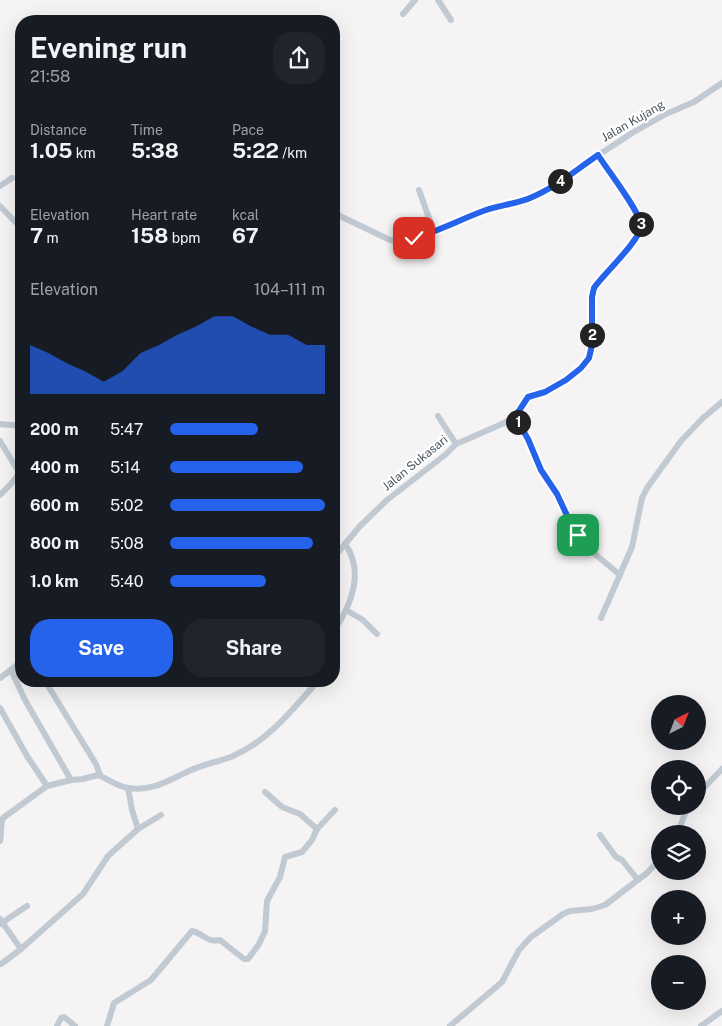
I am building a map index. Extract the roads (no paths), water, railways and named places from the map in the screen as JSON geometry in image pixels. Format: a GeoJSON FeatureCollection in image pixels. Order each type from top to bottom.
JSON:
{"type":"FeatureCollection","features":[{"type":"Feature","properties":{"kind":"street"},"geometry":{"type":"LineString","coordinates":[[403,14],[415,0]]}},
{"type":"Feature","properties":{"kind":"street"},"geometry":{"type":"LineString","coordinates":[[438,0],[451,20]]}},
{"type":"Feature","properties":{"kind":"street","name":"Jalan Kujang"},"geometry":{"type":"LineString","coordinates":[[340,216],[390,240],[403,241],[434,232],[487,209],[532,198],[544,192],[632,133],[694,102],[722,83]]}},
{"type":"Feature","properties":{"kind":"street","name":"Jalan Sukasari"},"geometry":{"type":"LineString","coordinates":[[340,550],[360,526],[387,500],[445,455],[456,444],[515,417],[528,397],[545,392],[566,380],[581,368],[589,358],[592,345],[592,297],[594,288],[636,238],[642,226],[630,201],[598,155]]}},
{"type":"Feature","properties":{"kind":"street"},"geometry":{"type":"LineString","coordinates":[[0,186],[12,178]]}},
{"type":"Feature","properties":{"kind":"street"},"geometry":{"type":"LineString","coordinates":[[419,190],[434,232]]}},
{"type":"Feature","properties":{"kind":"street"},"geometry":{"type":"LineString","coordinates":[[0,206],[15,222]]}},
{"type":"Feature","properties":{"kind":"street"},"geometry":{"type":"LineString","coordinates":[[601,618],[633,543],[642,498],[647,488],[681,441],[703,418],[722,402]]}},
{"type":"Feature","properties":{"kind":"street"},"geometry":{"type":"LineString","coordinates":[[438,416],[456,444]]}},
{"type":"Feature","properties":{"kind":"street"},"geometry":{"type":"LineString","coordinates":[[515,417],[528,439],[541,470],[557,494],[572,526],[596,555],[620,575]]}},
{"type":"Feature","properties":{"kind":"street"},"geometry":{"type":"LineString","coordinates":[[0,424],[15,425]]}},
{"type":"Feature","properties":{"kind":"street"},"geometry":{"type":"LineString","coordinates":[[0,441],[15,464]]}},
{"type":"Feature","properties":{"kind":"street"},"geometry":{"type":"LineString","coordinates":[[0,494],[15,478]]}},
{"type":"Feature","properties":{"kind":"street"},"geometry":{"type":"LineString","coordinates":[[340,620],[354,590],[352,557],[345,544]]}},
{"type":"Feature","properties":{"kind":"street"},"geometry":{"type":"LineString","coordinates":[[346,610],[363,620],[376,634]]}},
{"type":"Feature","properties":{"kind":"street"},"geometry":{"type":"LineString","coordinates":[[0,678],[15,667]]}},
{"type":"Feature","properties":{"kind":"street"},"geometry":{"type":"LineString","coordinates":[[11,670],[15,679]]}},
{"type":"Feature","properties":{"kind":"street"},"geometry":{"type":"LineString","coordinates":[[19,687],[71,780]]}},
{"type":"Feature","properties":{"kind":"street"},"geometry":{"type":"LineString","coordinates":[[49,687],[96,764],[100,775]]}},
{"type":"Feature","properties":{"kind":"street"},"geometry":{"type":"LineString","coordinates":[[0,841],[2,832],[1,821],[3,818],[47,786],[71,780],[80,780],[94,775],[100,775],[115,785],[128,788],[138,789],[160,785],[194,769],[240,752],[286,718],[313,687]]}},
{"type":"Feature","properties":{"kind":"street"},"geometry":{"type":"LineString","coordinates":[[0,708],[27,756],[47,786]]}},
{"type":"Feature","properties":{"kind":"street"},"geometry":{"type":"LineString","coordinates":[[706,786],[722,769]]}},
{"type":"Feature","properties":{"kind":"street"},"geometry":{"type":"LineString","coordinates":[[128,788],[138,829]]}},
{"type":"Feature","properties":{"kind":"street"},"geometry":{"type":"LineString","coordinates":[[265,792],[282,807],[300,814],[317,828]]}},
{"type":"Feature","properties":{"kind":"street"},"geometry":{"type":"LineString","coordinates":[[107,1026],[114,1003],[151,980],[192,931],[211,941],[220,940],[244,959],[248,959],[259,944],[265,931],[267,901],[280,877],[284,859],[287,856],[302,852],[314,838],[317,828],[335,810]]}},
{"type":"Feature","properties":{"kind":"street"},"geometry":{"type":"LineString","coordinates":[[1,964],[21,949],[83,894],[104,861],[138,829],[161,815]]}},
{"type":"Feature","properties":{"kind":"street"},"geometry":{"type":"LineString","coordinates":[[600,834],[616,856],[622,860],[638,880]]}},
{"type":"Feature","properties":{"kind":"street"},"geometry":{"type":"LineString","coordinates":[[450,1026],[502,982],[519,950],[531,937],[563,914],[605,905],[651,868]]}},
{"type":"Feature","properties":{"kind":"street"},"geometry":{"type":"LineString","coordinates":[[21,949],[1,922],[27,906]]}},
{"type":"Feature","properties":{"kind":"street"},"geometry":{"type":"LineString","coordinates":[[701,1026],[722,1011]]}},
{"type":"Feature","properties":{"kind":"street"},"geometry":{"type":"LineString","coordinates":[[57,1026],[61,1018],[64,1017],[75,1026]]}}]}
